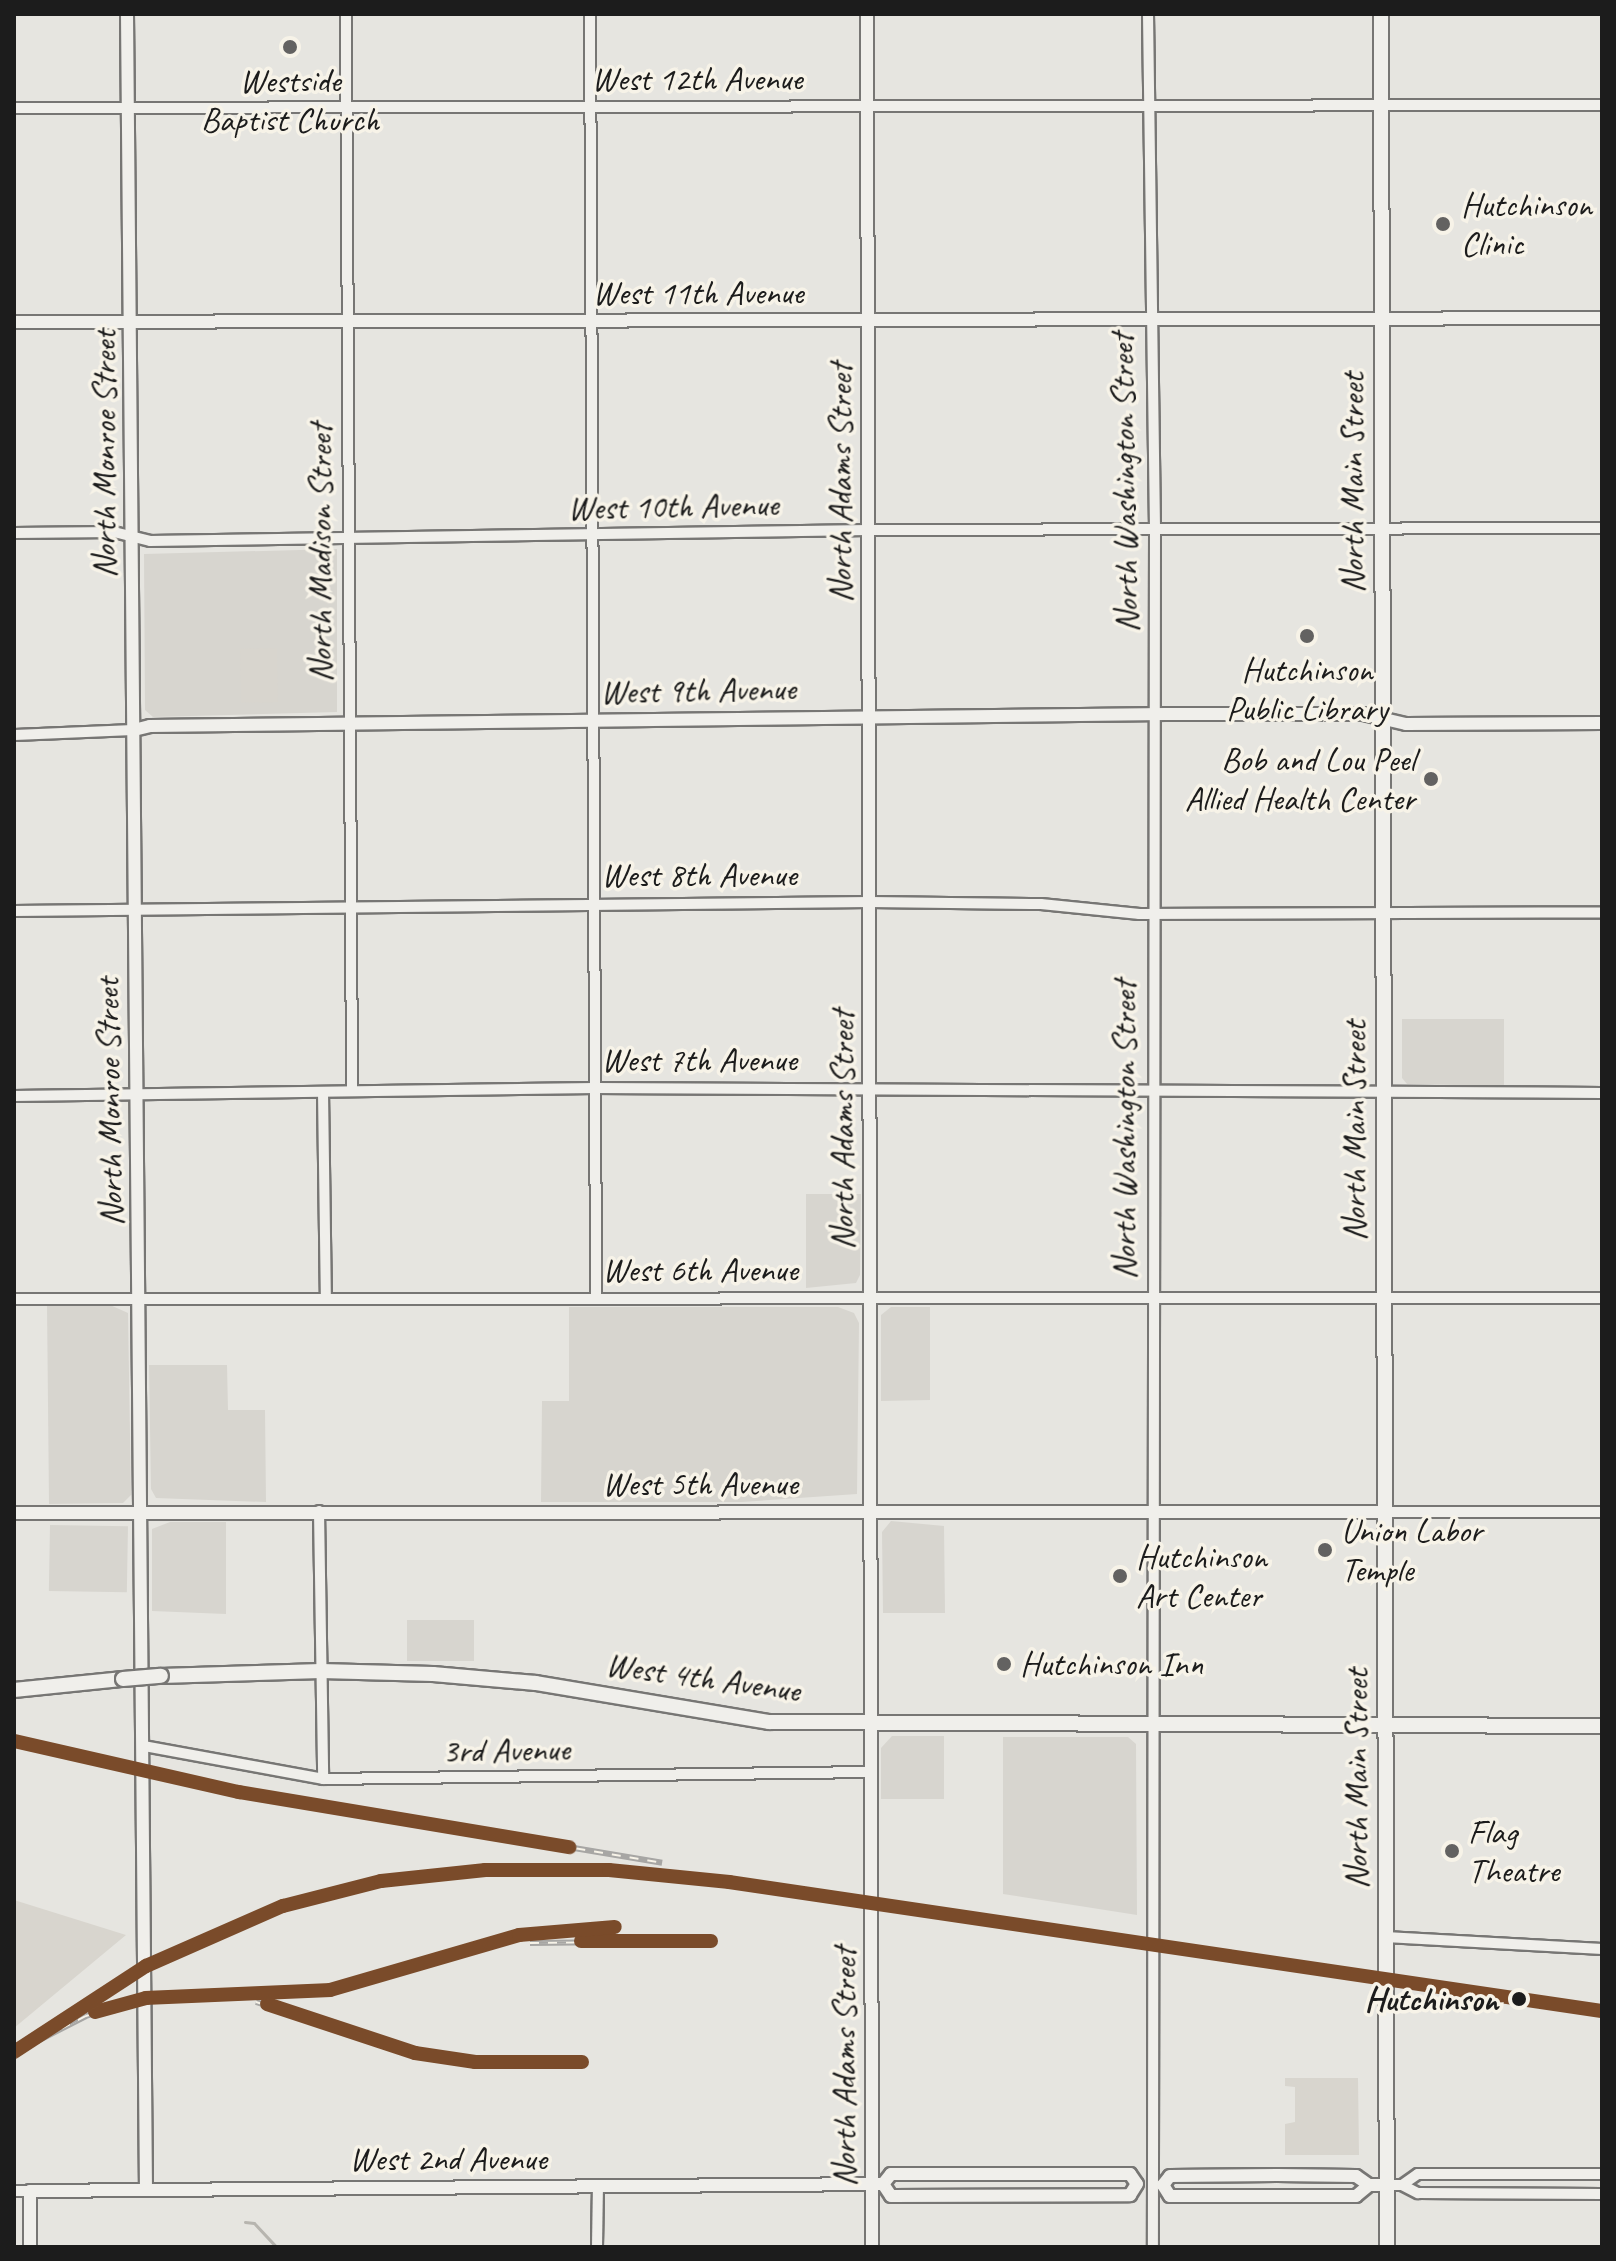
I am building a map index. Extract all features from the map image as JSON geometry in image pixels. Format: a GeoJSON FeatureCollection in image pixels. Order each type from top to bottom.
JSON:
{"type":"FeatureCollection","features":[{"type":"Feature","properties":{"kind":"main road","name":"North Main Street"},"geometry":{"type":"LineString","coordinates":[[1381,14],[1387,2247]]}},
{"type":"Feature","properties":{"kind":"main road","name":"West 4th Avenue"},"geometry":{"type":"LineString","coordinates":[[14,1690],[161,1676],[321,1671],[536,1683],[769,1722],[1602,1726]]}},
{"type":"Feature","properties":{"kind":"street","name":"North Monroe Street"},"geometry":{"type":"LineString","coordinates":[[127,14],[146,2189]]}},
{"type":"Feature","properties":{"kind":"street","name":"North Madison Street"},"geometry":{"type":"LineString","coordinates":[[346,14],[352,1091]]}},
{"type":"Feature","properties":{"kind":"street"},"geometry":{"type":"LineString","coordinates":[[590,14],[596,1298]]}},
{"type":"Feature","properties":{"kind":"street","name":"North Adams Street"},"geometry":{"type":"LineString","coordinates":[[867,14],[870,1513],[878,2184],[872,2247]]}},
{"type":"Feature","properties":{"kind":"street","name":"North Washington Street"},"geometry":{"type":"LineString","coordinates":[[1148,14],[1155,530],[1151,1298],[1158,2184],[1153,2247]]}},
{"type":"Feature","properties":{"kind":"street","name":"West 12th Avenue"},"geometry":{"type":"LineString","coordinates":[[14,108],[1602,105]]}},
{"type":"Feature","properties":{"kind":"street","name":"West 11th Avenue"},"geometry":{"type":"LineString","coordinates":[[14,322],[1602,318]]}},
{"type":"Feature","properties":{"kind":"street","name":"West 10th Avenue"},"geometry":{"type":"LineString","coordinates":[[14,533],[132,536],[150,541],[868,530],[1602,528]]}},
{"type":"Feature","properties":{"kind":"street","name":"West 9th Avenue"},"geometry":{"type":"LineString","coordinates":[[14,735],[134,730],[150,726],[868,716],[1363,714],[1406,724],[1602,723]]}},
{"type":"Feature","properties":{"kind":"street","name":"West 8th Avenue"},"geometry":{"type":"LineString","coordinates":[[14,911],[870,902],[1041,904],[1153,913],[1602,912]]}},
{"type":"Feature","properties":{"kind":"street","name":"West 7th Avenue"},"geometry":{"type":"LineString","coordinates":[[14,1096],[595,1088],[1602,1093]]}},
{"type":"Feature","properties":{"kind":"street"},"geometry":{"type":"LineString","coordinates":[[323,1092],[326,1297]]}},
{"type":"Feature","properties":{"kind":"street","name":"West 6th Avenue"},"geometry":{"type":"LineString","coordinates":[[14,1299],[1602,1298]]}},
{"type":"Feature","properties":{"kind":"street"},"geometry":{"type":"LineString","coordinates":[[319,1511],[323,1779]]}},
{"type":"Feature","properties":{"kind":"street"},"geometry":{"type":"LineString","coordinates":[[1385,1512],[1602,1512]]}},
{"type":"Feature","properties":{"kind":"street","name":"West 5th Avenue"},"geometry":{"type":"LineString","coordinates":[[14,1513],[1385,1512]]}},
{"type":"Feature","properties":{"kind":"street","name":"3rd Avenue"},"geometry":{"type":"LineString","coordinates":[[144,1746],[323,1779],[872,1772]]}},
{"type":"Feature","properties":{"kind":"street"},"geometry":{"type":"LineString","coordinates":[[1386,1937],[1602,1949]]}},
{"type":"Feature","properties":{"kind":"street","name":"West 2nd Avenue"},"geometry":{"type":"LineString","coordinates":[[14,2191],[878,2184],[891,2174],[1130,2174],[1137,2184]]}},
{"type":"Feature","properties":{"kind":"street"},"geometry":{"type":"LineString","coordinates":[[1402,2185],[1418,2174],[1602,2174]]}},
{"type":"Feature","properties":{"kind":"street","name":"West 2nd Avenue"},"geometry":{"type":"LineString","coordinates":[[1137,2184],[1158,2184],[1170,2176],[1293,2175],[1356,2176],[1369,2185],[1386,2185]]}},
{"type":"Feature","properties":{"kind":"street","name":"West 2nd Avenue"},"geometry":{"type":"LineString","coordinates":[[878,2184],[891,2196],[1130,2195],[1137,2184]]}},
{"type":"Feature","properties":{"kind":"street","name":"West 2nd Avenue"},"geometry":{"type":"LineString","coordinates":[[1158,2184],[1170,2196],[1356,2196],[1369,2185]]}},
{"type":"Feature","properties":{"kind":"street"},"geometry":{"type":"LineString","coordinates":[[1386,2185],[1402,2185],[1418,2193],[1602,2194]]}},
{"type":"Feature","properties":{"kind":"street"},"geometry":{"type":"LineString","coordinates":[[597,2247],[598,2186]]}},
{"type":"Feature","properties":{"kind":"street"},"geometry":{"type":"LineString","coordinates":[[30,2191],[30,2247]]}},
{"type":"Feature","properties":{"kind":"shaded area"},"geometry":{"type":"Polygon","coordinates":[[[337,549],[337,712],[153,717],[145,710],[144,554],[337,549]]]}},
{"type":"Feature","properties":{"kind":"shaded area"},"geometry":{"type":"Polygon","coordinates":[[[277,648],[278,702],[241,703],[240,649],[277,648]]]}},
{"type":"Feature","properties":{"kind":"shaded area"},"geometry":{"type":"Polygon","coordinates":[[[1402,1019],[1504,1019],[1504,1086],[1407,1084],[1402,1078],[1402,1019]]]}},
{"type":"Feature","properties":{"kind":"shaded area"},"geometry":{"type":"Polygon","coordinates":[[[806,1194],[861,1194],[860,1275],[856,1283],[806,1288],[806,1194]]]}},
{"type":"Feature","properties":{"kind":"shaded area"},"geometry":{"type":"Polygon","coordinates":[[[47,1305],[110,1305],[128,1313],[131,1495],[123,1503],[49,1504],[47,1305]]]}},
{"type":"Feature","properties":{"kind":"shaded area"},"geometry":{"type":"Polygon","coordinates":[[[569,1307],[838,1307],[854,1313],[859,1323],[857,1494],[742,1502],[541,1502],[542,1401],[569,1401],[569,1307]]]}},
{"type":"Feature","properties":{"kind":"shaded area"},"geometry":{"type":"Polygon","coordinates":[[[891,1307],[930,1307],[930,1400],[881,1401],[881,1315],[891,1307]]]}},
{"type":"Feature","properties":{"kind":"shaded area"},"geometry":{"type":"Polygon","coordinates":[[[149,1365],[227,1365],[228,1410],[265,1410],[266,1502],[156,1498],[151,1489],[149,1365]]]}},
{"type":"Feature","properties":{"kind":"shaded area"},"geometry":{"type":"Polygon","coordinates":[[[891,1521],[944,1526],[945,1613],[883,1613],[882,1532],[891,1521]]]}},
{"type":"Feature","properties":{"kind":"shaded area"},"geometry":{"type":"Polygon","coordinates":[[[170,1522],[226,1522],[226,1614],[152,1611],[152,1529],[170,1522]]]}},
{"type":"Feature","properties":{"kind":"shaded area"},"geometry":{"type":"Polygon","coordinates":[[[50,1525],[128,1526],[127,1592],[49,1591],[50,1525]]]}},
{"type":"Feature","properties":{"kind":"shaded area"},"geometry":{"type":"Polygon","coordinates":[[[407,1620],[474,1620],[474,1661],[407,1661],[407,1620]]]}},
{"type":"Feature","properties":{"kind":"shaded area"},"geometry":{"type":"Polygon","coordinates":[[[892,1736],[944,1736],[944,1799],[881,1799],[881,1748],[892,1736]]]}},
{"type":"Feature","properties":{"kind":"shaded area"},"geometry":{"type":"Polygon","coordinates":[[[1003,1737],[1128,1737],[1136,1744],[1137,1915],[1003,1894],[1003,1737]]]}},
{"type":"Feature","properties":{"kind":"shaded area"},"geometry":{"type":"Polygon","coordinates":[[[14,1900],[126,1935],[14,2028],[14,1900]]]}},
{"type":"Feature","properties":{"kind":"shaded area"},"geometry":{"type":"Polygon","coordinates":[[[1285,2078],[1358,2078],[1359,2155],[1285,2155],[1285,2124],[1295,2122],[1295,2087],[1285,2086],[1285,2078]]]}},
{"type":"Feature","properties":{"kind":"waterway"},"geometry":{"type":"LineString","coordinates":[[245,2222],[254,2223],[276,2247]]}},
{"type":"Feature","properties":{"kind":"railway"},"geometry":{"type":"LineString","coordinates":[[14,1741],[239,1792],[662,1863]]}},
{"type":"Feature","properties":{"kind":"railway"},"geometry":{"type":"LineString","coordinates":[[14,2053],[86,2016],[146,1998],[330,1990],[519,1935],[615,1927]]}},
{"type":"Feature","properties":{"kind":"railway"},"geometry":{"type":"LineString","coordinates":[[530,1943],[711,1941]]}},
{"type":"Feature","properties":{"kind":"railway"},"geometry":{"type":"LineString","coordinates":[[256,2002],[415,2053],[475,2062],[582,2062]]}},
{"type":"Feature","properties":{"kind":"transit line"},"geometry":{"type":"LineString","coordinates":[[14,1741],[239,1792],[569,1847]]}},
{"type":"Feature","properties":{"kind":"transit line"},"geometry":{"type":"LineString","coordinates":[[14,2052],[146,1966],[283,1906],[381,1881],[485,1870],[609,1870],[729,1882],[1602,2011]]}},
{"type":"Feature","properties":{"kind":"transit line"},"geometry":{"type":"LineString","coordinates":[[95,2012],[146,1998],[330,1990],[519,1935],[615,1927]]}},
{"type":"Feature","properties":{"kind":"transit line"},"geometry":{"type":"LineString","coordinates":[[581,1941],[711,1941]]}},
{"type":"Feature","properties":{"kind":"transit line"},"geometry":{"type":"LineString","coordinates":[[267,2004],[415,2053],[475,2062],[582,2062]]}},
{"type":"Feature","properties":{"kind":"place","name":"Westside Baptist Church"},"geometry":{"type":"Point","coordinates":[290,47]}},
{"type":"Feature","properties":{"kind":"place","name":"Hutchinson Clinic"},"geometry":{"type":"Point","coordinates":[1443,224]}},
{"type":"Feature","properties":{"kind":"place","name":"Hutchinson Public Library"},"geometry":{"type":"Point","coordinates":[1307,636]}},
{"type":"Feature","properties":{"kind":"place","name":"Bob and Lou Peel Allied Health Center"},"geometry":{"type":"Point","coordinates":[1431,779]}},
{"type":"Feature","properties":{"kind":"place","name":"Union Labor Temple"},"geometry":{"type":"Point","coordinates":[1325,1550]}},
{"type":"Feature","properties":{"kind":"place","name":"Hutchinson Art Center"},"geometry":{"type":"Point","coordinates":[1120,1576]}},
{"type":"Feature","properties":{"kind":"place","name":"Hutchinson Inn"},"geometry":{"type":"Point","coordinates":[1004,1664]}},
{"type":"Feature","properties":{"kind":"place","name":"Flag Theatre"},"geometry":{"type":"Point","coordinates":[1452,1851]}},
{"type":"Feature","properties":{"kind":"place","name":"Hutchinson"},"geometry":{"type":"Point","coordinates":[1519,1999]}}]}
